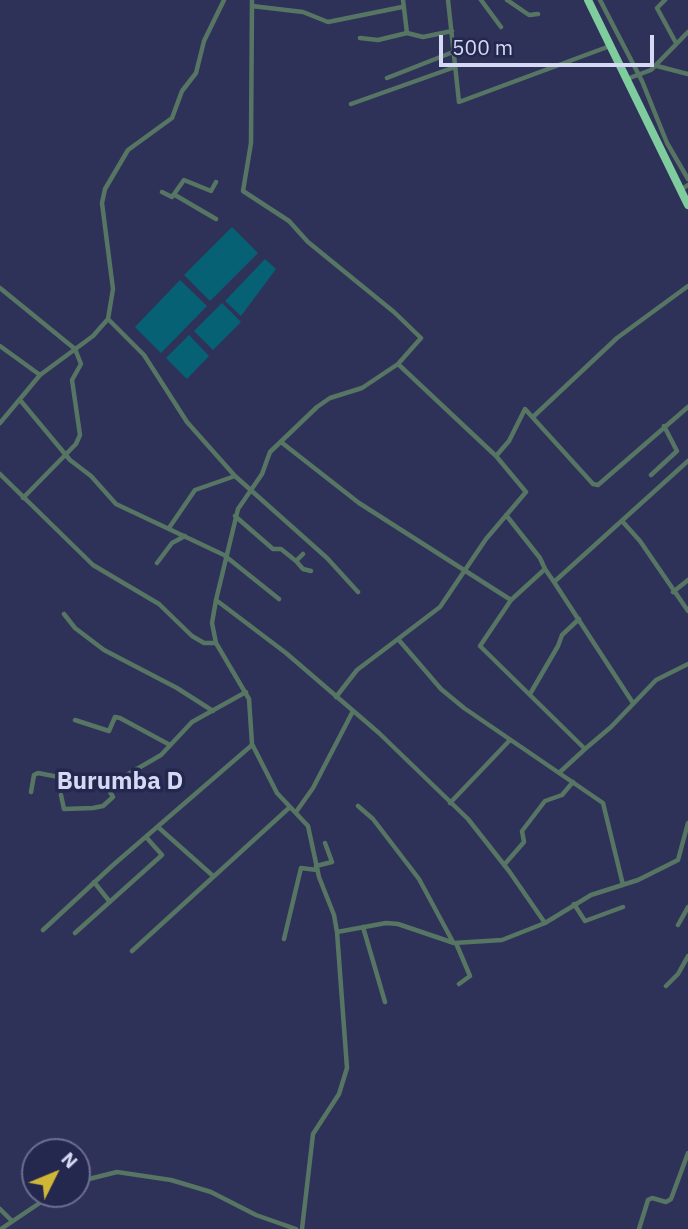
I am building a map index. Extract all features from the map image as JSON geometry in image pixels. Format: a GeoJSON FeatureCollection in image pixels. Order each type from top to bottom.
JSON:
{"type":"FeatureCollection","features":[{"type":"Feature","properties":{"kind":"highway"},"geometry":{"type":"LineString","coordinates":[[586,0],[664,157],[686,185],[688,205]]}},
{"type":"Feature","properties":{"kind":"street"},"geometry":{"type":"LineString","coordinates":[[0,424],[40,375],[93,336],[107,319],[113,289],[102,203],[105,189],[128,150],[172,118],[182,91],[196,72],[204,41],[225,0]]}},
{"type":"Feature","properties":{"kind":"street"},"geometry":{"type":"LineString","coordinates":[[403,0],[407,33]]}},
{"type":"Feature","properties":{"kind":"street"},"geometry":{"type":"LineString","coordinates":[[448,0],[459,102],[610,46]]}},
{"type":"Feature","properties":{"kind":"street"},"geometry":{"type":"LineString","coordinates":[[481,0],[501,27]]}},
{"type":"Feature","properties":{"kind":"street"},"geometry":{"type":"LineString","coordinates":[[507,0],[529,15],[538,14]]}},
{"type":"Feature","properties":{"kind":"street"},"geometry":{"type":"LineString","coordinates":[[600,0],[640,77],[686,185]]}},
{"type":"Feature","properties":{"kind":"street"},"geometry":{"type":"LineString","coordinates":[[666,0],[657,8],[676,43]]}},
{"type":"Feature","properties":{"kind":"street"},"geometry":{"type":"LineString","coordinates":[[302,1229],[313,1134],[339,1094],[347,1068],[337,932],[334,915],[317,868],[309,827],[277,793],[252,745],[252,715],[246,692],[216,643],[212,624],[215,600],[235,516],[262,474],[267,457],[330,398],[362,387],[398,364],[418,343],[419,335],[308,242],[289,221],[243,191],[251,142],[252,3],[303,12],[328,22],[402,7]]}},
{"type":"Feature","properties":{"kind":"street"},"geometry":{"type":"LineString","coordinates":[[360,38],[379,40],[407,33],[423,37],[452,31]]}},
{"type":"Feature","properties":{"kind":"street"},"geometry":{"type":"LineString","coordinates":[[627,79],[640,77],[651,70],[688,32]]}},
{"type":"Feature","properties":{"kind":"street"},"geometry":{"type":"LineString","coordinates":[[387,78],[453,52]]}},
{"type":"Feature","properties":{"kind":"street"},"geometry":{"type":"LineString","coordinates":[[657,65],[688,74]]}},
{"type":"Feature","properties":{"kind":"street"},"geometry":{"type":"LineString","coordinates":[[351,104],[455,67]]}},
{"type":"Feature","properties":{"kind":"street"},"geometry":{"type":"LineString","coordinates":[[175,195],[184,180],[211,191],[216,182]]}},
{"type":"Feature","properties":{"kind":"street"},"geometry":{"type":"LineString","coordinates":[[162,192],[172,197],[175,195],[216,219]]}},
{"type":"Feature","properties":{"kind":"street"},"geometry":{"type":"LineString","coordinates":[[534,416],[617,338],[688,286]]}},
{"type":"Feature","properties":{"kind":"street"},"geometry":{"type":"LineString","coordinates":[[0,288],[75,349],[81,363],[72,382],[80,435],[76,444],[23,498]]}},
{"type":"Feature","properties":{"kind":"street"},"geometry":{"type":"LineString","coordinates":[[107,319],[144,355],[187,422],[235,476],[327,558],[358,592]]}},
{"type":"Feature","properties":{"kind":"street"},"geometry":{"type":"LineString","coordinates":[[0,346],[40,375]]}},
{"type":"Feature","properties":{"kind":"street"},"geometry":{"type":"LineString","coordinates":[[336,697],[357,670],[440,607],[465,569],[526,492],[496,456],[398,364]]}},
{"type":"Feature","properties":{"kind":"street"},"geometry":{"type":"LineString","coordinates":[[20,400],[65,454],[119,506],[224,555],[279,599]]}},
{"type":"Feature","properties":{"kind":"street"},"geometry":{"type":"LineString","coordinates":[[496,456],[509,441],[524,409],[534,416],[596,485],[688,407]]}},
{"type":"Feature","properties":{"kind":"street"},"geometry":{"type":"LineString","coordinates":[[651,475],[677,451],[664,426]]}},
{"type":"Feature","properties":{"kind":"street"},"geometry":{"type":"LineString","coordinates":[[281,442],[359,503],[511,600]]}},
{"type":"Feature","properties":{"kind":"street"},"geometry":{"type":"LineString","coordinates":[[554,582],[688,461]]}},
{"type":"Feature","properties":{"kind":"street"},"geometry":{"type":"LineString","coordinates":[[0,474],[93,565],[159,604],[192,636],[204,643],[216,643]]}},
{"type":"Feature","properties":{"kind":"street"},"geometry":{"type":"LineString","coordinates":[[168,548],[171,529],[195,489],[235,476]]}},
{"type":"Feature","properties":{"kind":"street"},"geometry":{"type":"LineString","coordinates":[[506,515],[540,558],[633,703]]}},
{"type":"Feature","properties":{"kind":"street"},"geometry":{"type":"LineString","coordinates":[[235,516],[273,549],[284,550],[303,569],[311,571]]}},
{"type":"Feature","properties":{"kind":"street"},"geometry":{"type":"LineString","coordinates":[[622,521],[640,541],[688,611]]}},
{"type":"Feature","properties":{"kind":"street"},"geometry":{"type":"LineString","coordinates":[[157,563],[168,548],[186,536]]}},
{"type":"Feature","properties":{"kind":"street"},"geometry":{"type":"LineString","coordinates":[[296,561],[303,554]]}},
{"type":"Feature","properties":{"kind":"street"},"geometry":{"type":"LineString","coordinates":[[545,569],[511,600],[481,646],[585,749]]}},
{"type":"Feature","properties":{"kind":"street"},"geometry":{"type":"LineString","coordinates":[[673,592],[688,580]]}},
{"type":"Feature","properties":{"kind":"street"},"geometry":{"type":"LineString","coordinates":[[215,600],[286,653],[353,711],[450,803],[504,864],[545,923]]}},
{"type":"Feature","properties":{"kind":"street"},"geometry":{"type":"LineString","coordinates":[[64,614],[75,628],[104,650],[163,680],[212,711]]}},
{"type":"Feature","properties":{"kind":"street"},"geometry":{"type":"LineString","coordinates":[[530,694],[539,683],[562,635],[579,619]]}},
{"type":"Feature","properties":{"kind":"street"},"geometry":{"type":"LineString","coordinates":[[398,639],[441,689],[604,805],[623,884]]}},
{"type":"Feature","properties":{"kind":"street"},"geometry":{"type":"LineString","coordinates":[[560,772],[656,680],[688,664]]}},
{"type":"Feature","properties":{"kind":"street"},"geometry":{"type":"LineString","coordinates":[[31,792],[34,775],[38,773],[106,785],[149,762],[192,722],[246,692]]}},
{"type":"Feature","properties":{"kind":"street"},"geometry":{"type":"LineString","coordinates":[[296,812],[313,789],[353,711]]}},
{"type":"Feature","properties":{"kind":"street"},"geometry":{"type":"LineString","coordinates":[[75,720],[109,731],[115,717],[120,718],[170,745]]}},
{"type":"Feature","properties":{"kind":"street"},"geometry":{"type":"LineString","coordinates":[[450,803],[510,740]]}},
{"type":"Feature","properties":{"kind":"street"},"geometry":{"type":"LineString","coordinates":[[43,930],[94,882],[252,745]]}},
{"type":"Feature","properties":{"kind":"street"},"geometry":{"type":"LineString","coordinates":[[504,864],[524,842],[522,831],[545,801],[562,795],[573,782]]}},
{"type":"Feature","properties":{"kind":"street"},"geometry":{"type":"LineString","coordinates":[[61,795],[64,808],[103,806],[113,797],[106,785]]}},
{"type":"Feature","properties":{"kind":"street"},"geometry":{"type":"LineString","coordinates":[[358,806],[373,819],[419,879],[470,976],[459,984]]}},
{"type":"Feature","properties":{"kind":"street"},"geometry":{"type":"LineString","coordinates":[[132,951],[290,807]]}},
{"type":"Feature","properties":{"kind":"street"},"geometry":{"type":"LineString","coordinates":[[337,932],[398,923],[455,943],[497,941],[545,923],[575,904],[678,860],[686,840],[688,823]]}},
{"type":"Feature","properties":{"kind":"street"},"geometry":{"type":"LineString","coordinates":[[158,827],[212,876]]}},
{"type":"Feature","properties":{"kind":"street"},"geometry":{"type":"LineString","coordinates":[[75,933],[162,855],[146,837]]}},
{"type":"Feature","properties":{"kind":"street"},"geometry":{"type":"LineString","coordinates":[[284,939],[301,868],[317,868],[332,862],[325,843]]}},
{"type":"Feature","properties":{"kind":"street"},"geometry":{"type":"LineString","coordinates":[[94,882],[110,902]]}},
{"type":"Feature","properties":{"kind":"street"},"geometry":{"type":"LineString","coordinates":[[575,904],[585,921],[623,907]]}},
{"type":"Feature","properties":{"kind":"street"},"geometry":{"type":"LineString","coordinates":[[678,925],[688,907]]}},
{"type":"Feature","properties":{"kind":"street"},"geometry":{"type":"LineString","coordinates":[[363,927],[385,1002]]}},
{"type":"Feature","properties":{"kind":"street"},"geometry":{"type":"LineString","coordinates":[[666,986],[678,974],[688,956]]}},
{"type":"Feature","properties":{"kind":"street"},"geometry":{"type":"LineString","coordinates":[[639,1229],[649,1200],[666,1202],[671,1199],[688,1153]]}},
{"type":"Feature","properties":{"kind":"street"},"geometry":{"type":"LineString","coordinates":[[91,1178],[117,1172],[171,1180],[211,1192],[256,1215],[296,1229]]}},
{"type":"Feature","properties":{"kind":"street"},"geometry":{"type":"LineString","coordinates":[[1,1229],[31,1208]]}},
{"type":"Feature","properties":{"kind":"street"},"geometry":{"type":"LineString","coordinates":[[0,1209],[12,1220]]}},
{"type":"Feature","properties":{"kind":"water"},"geometry":{"type":"Polygon","coordinates":[[[232,227],[258,253],[210,301],[184,275],[232,227]]]}},
{"type":"Feature","properties":{"kind":"water"},"geometry":{"type":"Polygon","coordinates":[[[265,259],[276,269],[241,316],[225,301],[265,259]]]}},
{"type":"Feature","properties":{"kind":"water"},"geometry":{"type":"Polygon","coordinates":[[[180,280],[207,306],[161,353],[135,327],[180,280]]]}},
{"type":"Feature","properties":{"kind":"water"},"geometry":{"type":"Polygon","coordinates":[[[222,303],[241,322],[213,350],[194,331],[222,303]]]}},
{"type":"Feature","properties":{"kind":"water"},"geometry":{"type":"Polygon","coordinates":[[[189,335],[209,356],[187,379],[166,358],[189,335]]]}},
{"type":"Feature","properties":{"kind":"district","name":"Burumba D"},"geometry":{"type":"Point","coordinates":[120,782]}}]}
